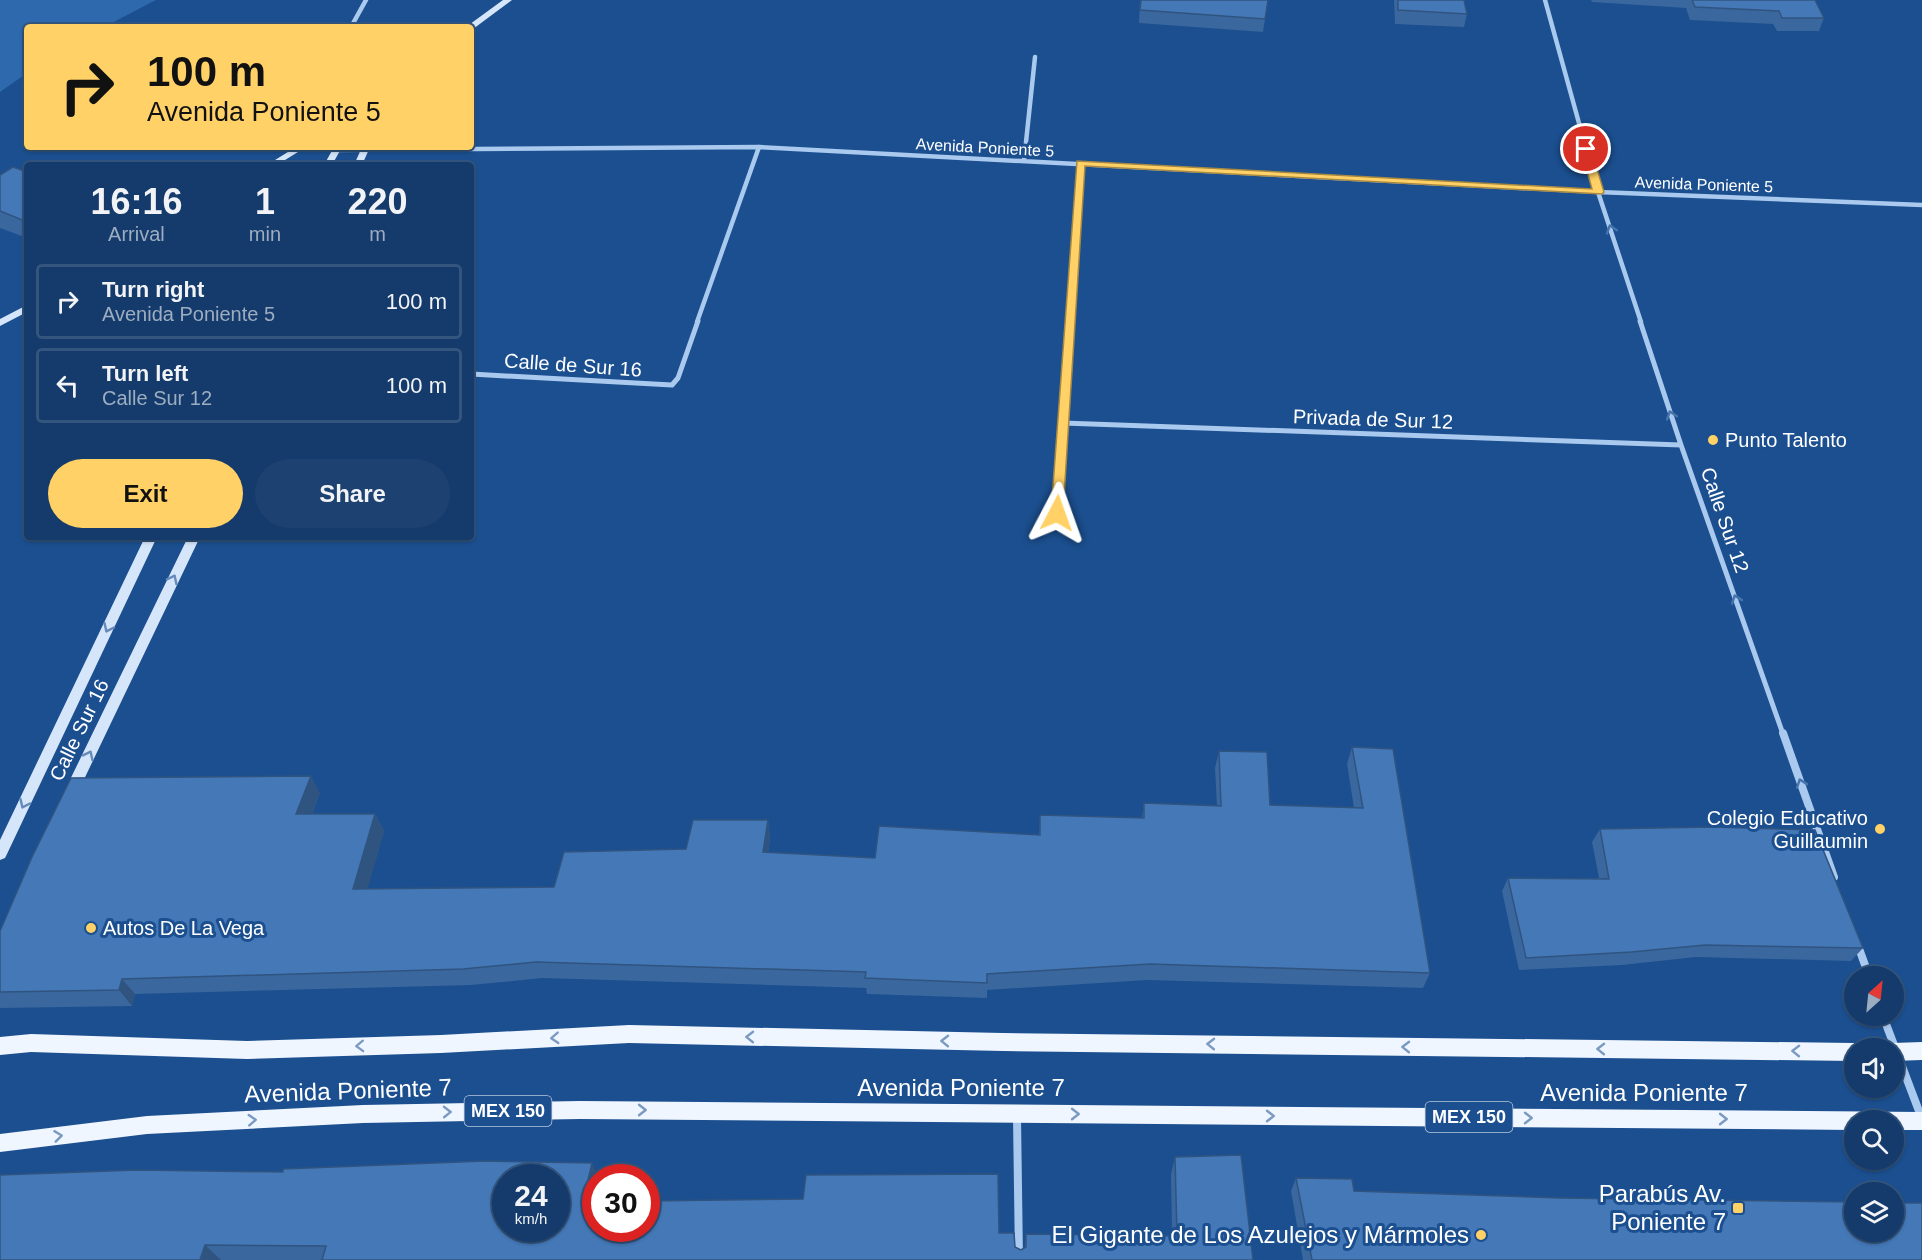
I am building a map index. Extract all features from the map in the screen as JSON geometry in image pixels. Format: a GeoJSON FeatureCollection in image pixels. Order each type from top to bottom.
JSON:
{"type":"FeatureCollection","features":[{"type":"Feature","properties":{"kind":"main road"},"geometry":{"type":"LineString","coordinates":[[474,24],[508,0]]}},
{"type":"Feature","properties":{"kind":"main road"},"geometry":{"type":"LineString","coordinates":[[276,162],[297,150]]}},
{"type":"Feature","properties":{"kind":"main road"},"geometry":{"type":"LineString","coordinates":[[0,323],[24,310]]}},
{"type":"Feature","properties":{"kind":"main road","name":"Calle Sur 16"},"geometry":{"type":"LineString","coordinates":[[0,854],[150,540]]}},
{"type":"Feature","properties":{"kind":"main road","name":"Calle Sur 16"},"geometry":{"type":"LineString","coordinates":[[66,802],[193,540]]}},
{"type":"Feature","properties":{"kind":"main road","name":"Avenida Poniente 7"},"geometry":{"type":"LineString","coordinates":[[0,1046],[31,1043],[247,1050],[441,1044],[629,1034],[992,1042],[1844,1052]]}},
{"type":"Feature","properties":{"kind":"main road"},"geometry":{"type":"LineString","coordinates":[[1904,1052],[1922,1051]]}},
{"type":"Feature","properties":{"kind":"main road","name":"Avenida Poniente 7"},"geometry":{"type":"LineString","coordinates":[[0,1143],[147,1125],[363,1114],[580,1110],[1922,1120]]}},
{"type":"Feature","properties":{"kind":"street"},"geometry":{"type":"LineString","coordinates":[[353,24],[366,0]]}},
{"type":"Feature","properties":{"kind":"street","name":"Calle Sur 12"},"geometry":{"type":"LineString","coordinates":[[1545,0],[1598,192],[1682,445],[1837,886]]}},
{"type":"Feature","properties":{"kind":"street"},"geometry":{"type":"LineString","coordinates":[[1024,161],[1035,57]]}},
{"type":"Feature","properties":{"kind":"street","name":"Avenida Poniente 5"},"geometry":{"type":"LineString","coordinates":[[474,148],[759,147],[1598,192],[1922,205]]}},
{"type":"Feature","properties":{"kind":"street","name":"Calle de Sur 16"},"geometry":{"type":"LineString","coordinates":[[474,374],[672,385],[678,378],[759,147]]}},
{"type":"Feature","properties":{"kind":"street"},"geometry":{"type":"LineString","coordinates":[[1057,513],[1080,163]]}},
{"type":"Feature","properties":{"kind":"street","name":"Privada de Sur 12"},"geometry":{"type":"LineString","coordinates":[[1063,423],[1682,445]]}},
{"type":"Feature","properties":{"kind":"street"},"geometry":{"type":"LineString","coordinates":[[1853,931],[1865,966]]}},
{"type":"Feature","properties":{"kind":"street"},"geometry":{"type":"LineString","coordinates":[[1904,1076],[1922,1120]]}},
{"type":"Feature","properties":{"kind":"street"},"geometry":{"type":"LineString","coordinates":[[1017,1114],[1019,1260]]}},
{"type":"Feature","properties":{"kind":"shaded area"},"geometry":{"type":"Polygon","coordinates":[[[0,0],[156,0],[110,24],[24,24],[24,75],[0,92],[0,0]]]}},
{"type":"Feature","properties":{"kind":"building"},"geometry":{"type":"Polygon","coordinates":[[[1141,0],[1268,0],[1265,19],[1140,10],[1141,0]]]}},
{"type":"Feature","properties":{"kind":"building"},"geometry":{"type":"Polygon","coordinates":[[[1398,0],[1464,0],[1467,14],[1398,10],[1398,0]]]}},
{"type":"Feature","properties":{"kind":"building"},"geometry":{"type":"Polygon","coordinates":[[[1692,0],[1815,0],[1824,18],[1782,18],[1779,11],[1695,7],[1692,0]]]}},
{"type":"Feature","properties":{"kind":"building"},"geometry":{"type":"Polygon","coordinates":[[[13,167],[24,171],[24,221],[0,211],[0,175],[13,167]]]}},
{"type":"Feature","properties":{"kind":"building"},"geometry":{"type":"Polygon","coordinates":[[[1352,747],[1393,749],[1430,973],[1150,964],[987,974],[987,983],[865,978],[866,972],[536,962],[463,969],[122,979],[119,990],[0,992],[0,931],[32,857],[71,778],[311,776],[296,814],[375,814],[353,889],[554,887],[564,852],[686,849],[693,820],[768,820],[763,852],[875,858],[879,826],[1040,835],[1040,815],[1144,818],[1144,803],[1221,806],[1219,751],[1267,752],[1270,805],[1363,808],[1352,747]]]}},
{"type":"Feature","properties":{"kind":"building"},"geometry":{"type":"Polygon","coordinates":[[[1713,827],[1815,830],[1863,948],[1705,945],[1526,958],[1508,878],[1609,879],[1600,829],[1713,827]]]}},
{"type":"Feature","properties":{"kind":"building"},"geometry":{"type":"Polygon","coordinates":[[[1241,1155],[1253,1260],[322,1260],[326,1246],[205,1245],[200,1260],[0,1260],[0,1175],[137,1170],[283,1172],[283,1169],[485,1161],[592,1163],[582,1164],[582,1242],[660,1242],[660,1201],[803,1199],[806,1175],[998,1174],[999,1233],[1014,1233],[1015,1247],[1021,1250],[1026,1247],[1026,1234],[1177,1236],[1175,1157],[1241,1155]]]}},
{"type":"Feature","properties":{"kind":"building"},"geometry":{"type":"Polygon","coordinates":[[[1296,1178],[1352,1179],[1354,1191],[1559,1198],[1844,1202],[1844,1242],[1904,1242],[1904,1203],[1922,1203],[1922,1260],[1312,1260],[1296,1178]]]}},
{"type":"Feature","properties":{"kind":"place","name":"Punto Talento"},"geometry":{"type":"Point","coordinates":[1713,440]}},
{"type":"Feature","properties":{"kind":"place","name":"Colegio Educativo Guillaumin"},"geometry":{"type":"Point","coordinates":[1880,829]}},
{"type":"Feature","properties":{"kind":"place","name":"Autos De La Vega"},"geometry":{"type":"Point","coordinates":[91,928]}},
{"type":"Feature","properties":{"kind":"place","name":"Parabús Av. Poniente 7"},"geometry":{"type":"Point","coordinates":[1738,1208]}},
{"type":"Feature","properties":{"kind":"place","name":"El Gigante de Los Azulejos y Mármoles"},"geometry":{"type":"Point","coordinates":[1481,1235]}},
{"type":"Feature","properties":{"kind":"route"},"geometry":{"type":"LineString","coordinates":[[1057,513],[1080,163],[1598,192],[1586,149]]}}]}
